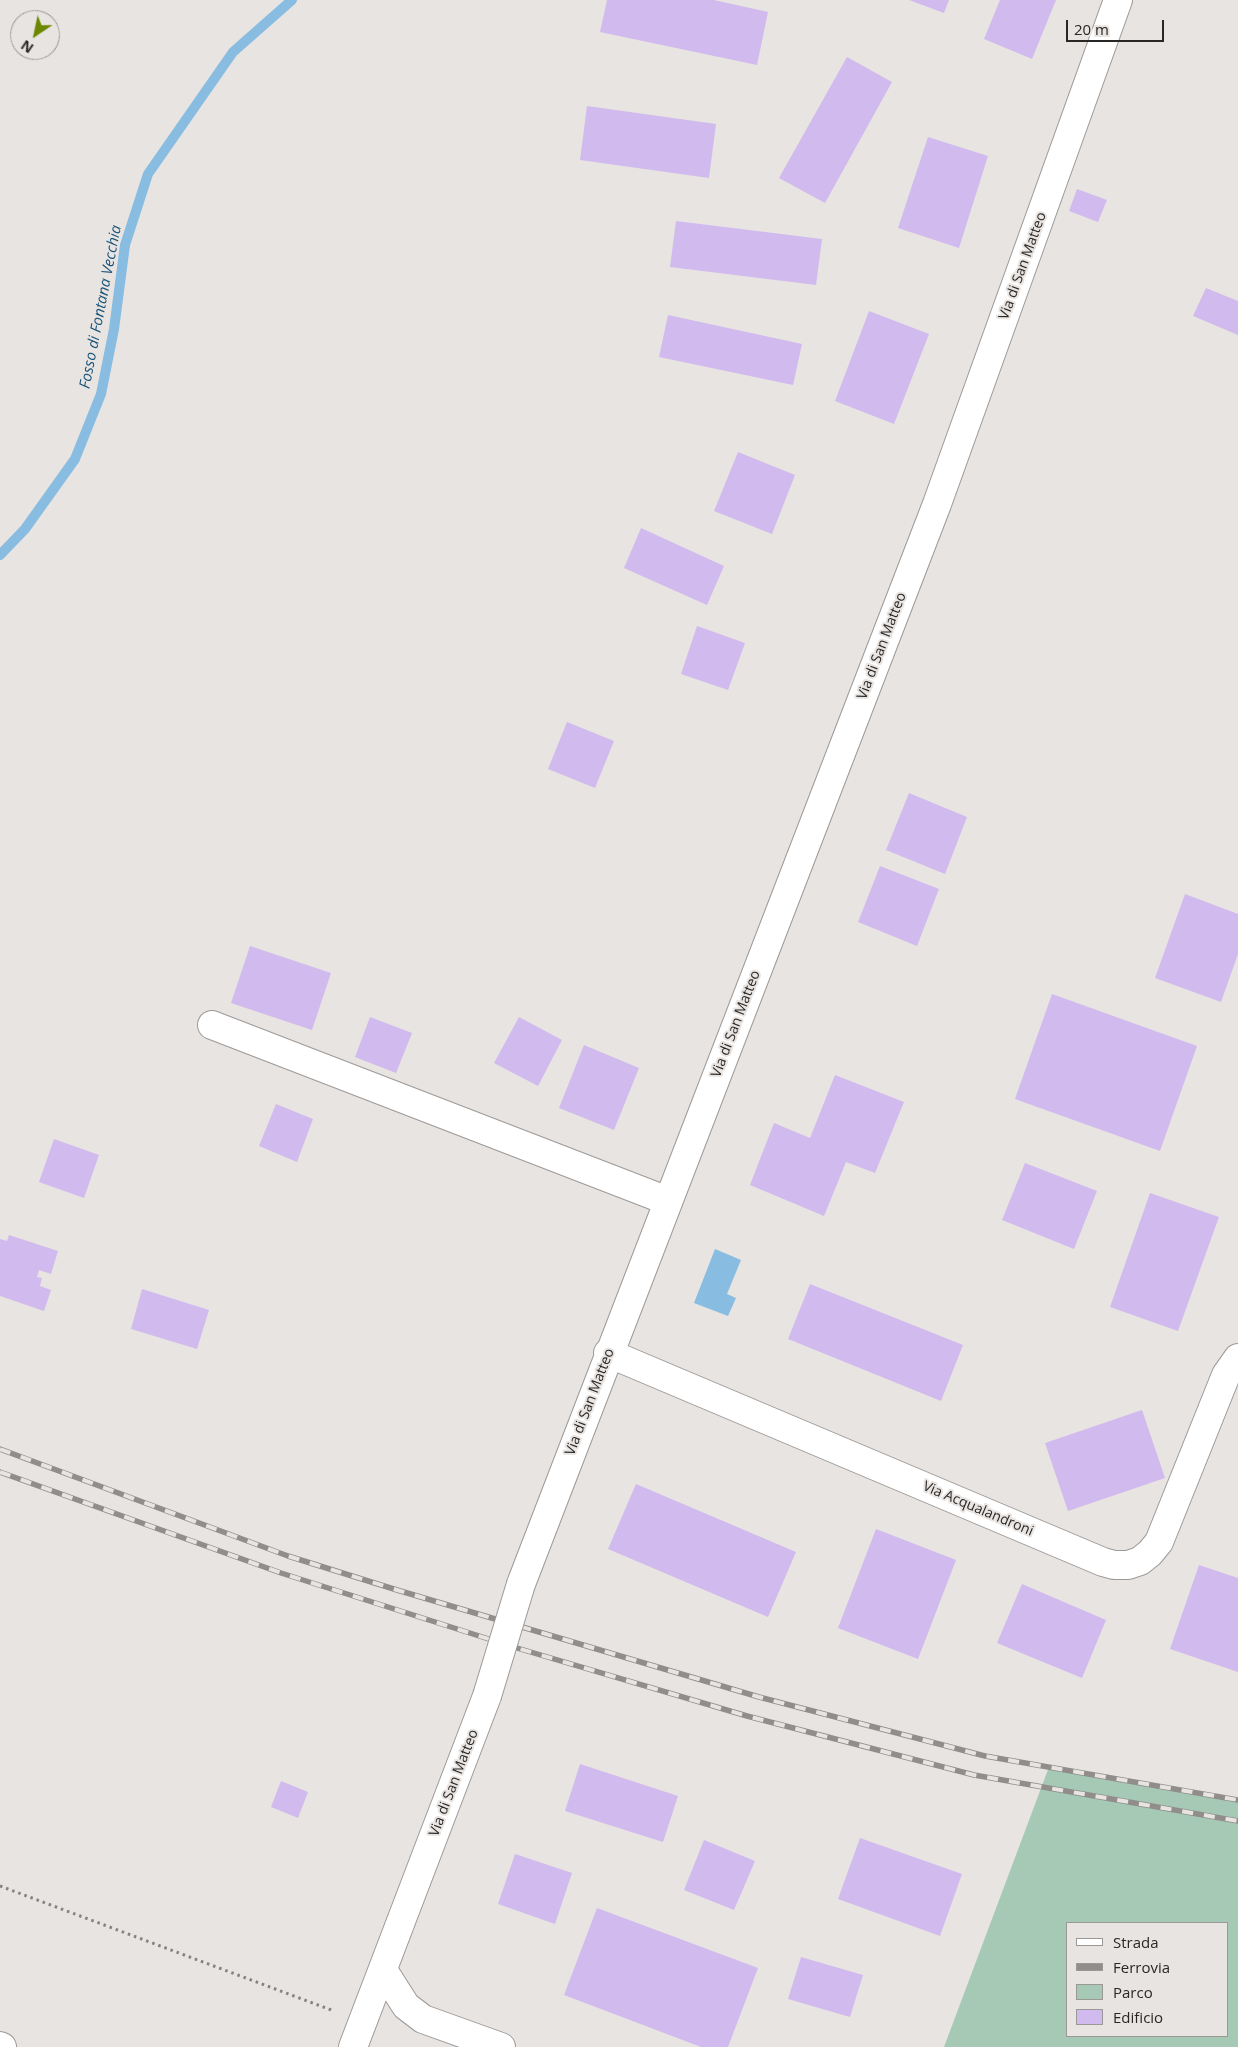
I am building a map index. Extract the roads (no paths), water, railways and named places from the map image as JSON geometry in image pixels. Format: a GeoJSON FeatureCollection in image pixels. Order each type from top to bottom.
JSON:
{"type":"FeatureCollection","features":[{"type":"Feature","properties":{"kind":"street","name":"Via di San Matteo"},"geometry":{"type":"LineString","coordinates":[[353,2047],[487,1696],[521,1584],[608,1353],[937,504],[1118,0]]}},
{"type":"Feature","properties":{"kind":"street"},"geometry":{"type":"LineString","coordinates":[[212,1025],[668,1201]]}},
{"type":"Feature","properties":{"kind":"street","name":"Via Acqualandroni"},"geometry":{"type":"LineString","coordinates":[[608,1353],[1114,1565],[1128,1565],[1140,1561],[1150,1553],[1158,1542],[1226,1376],[1238,1358]]}},
{"type":"Feature","properties":{"kind":"street"},"geometry":{"type":"LineString","coordinates":[[383,1970],[406,2006],[422,2019],[501,2047]]}},
{"type":"Feature","properties":{"kind":"water"},"geometry":{"type":"Polygon","coordinates":[[[715,1249],[741,1260],[727,1294],[736,1298],[728,1316],[694,1303],[715,1249]]]}},
{"type":"Feature","properties":{"kind":"waterway","name":"Fosso di Fontana Vecchia"},"geometry":{"type":"LineString","coordinates":[[0,555],[25,529],[75,459],[101,394],[114,329],[125,245],[148,174],[233,52],[292,0]]}},
{"type":"Feature","properties":{"kind":"railway"},"geometry":{"type":"LineString","coordinates":[[0,1449],[288,1556],[759,1697],[985,1756],[1238,1800]]}},
{"type":"Feature","properties":{"kind":"railway"},"geometry":{"type":"LineString","coordinates":[[0,1472],[281,1573],[517,1648],[747,1716],[974,1775],[1238,1821]]}}]}
